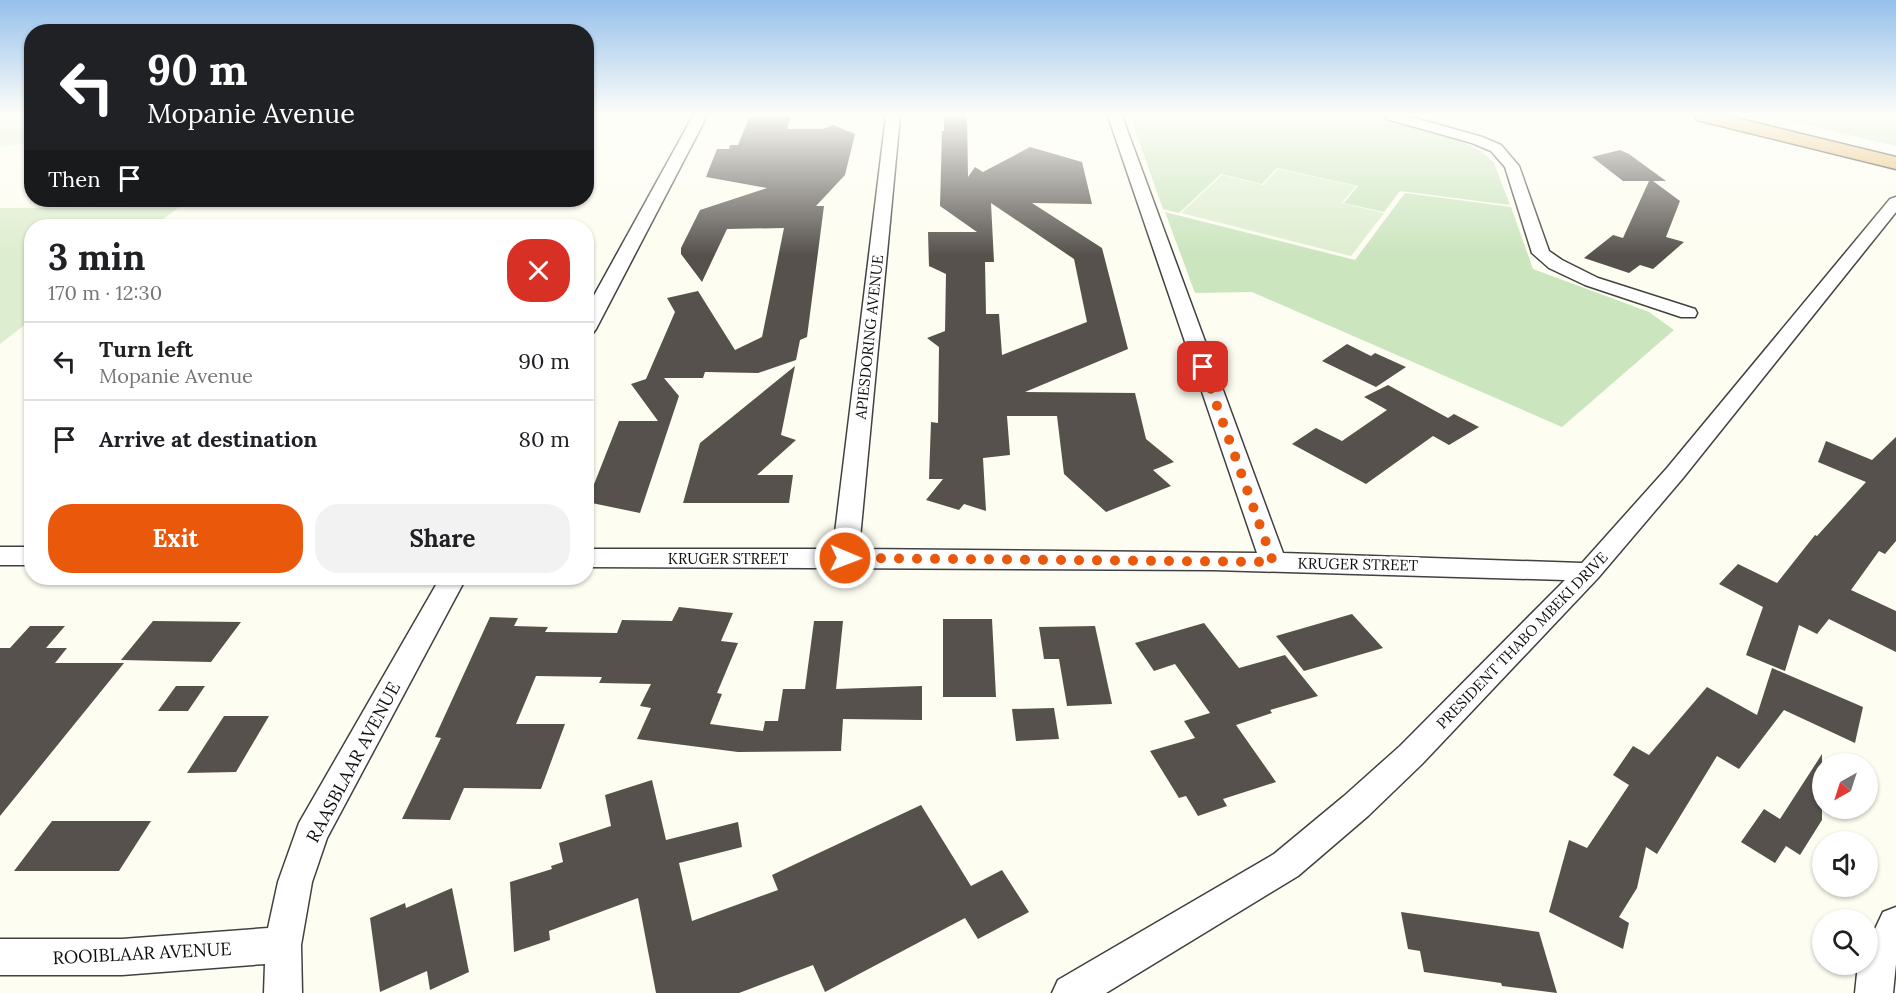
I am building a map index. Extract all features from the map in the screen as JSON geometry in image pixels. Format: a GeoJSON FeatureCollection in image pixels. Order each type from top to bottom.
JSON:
{"type":"FeatureCollection","features":[{"type":"Feature","properties":{"kind":"street"},"geometry":{"type":"LineString","coordinates":[[594,314],[675,162]]}},
{"type":"Feature","properties":{"kind":"street","name":"APIESDORING AVENUE"},"geometry":{"type":"LineString","coordinates":[[845,558],[888,162]]}},
{"type":"Feature","properties":{"kind":"street"},"geometry":{"type":"LineString","coordinates":[[1131,162],[1273,562]]}},
{"type":"Feature","properties":{"kind":"street"},"geometry":{"type":"LineString","coordinates":[[1509,162],[1512,166],[1541,253],[1550,261],[1584,278],[1688,313]]}},
{"type":"Feature","properties":{"kind":"street","name":"PRESIDENT THABO MBEKI DRIVE"},"geometry":{"type":"LineString","coordinates":[[1071,993],[1286,865],[1356,807],[1411,755],[1589,572],[1675,473],[1896,202]]}},
{"type":"Feature","properties":{"kind":"street"},"geometry":{"type":"LineString","coordinates":[[0,556],[24,556]]}},
{"type":"Feature","properties":{"kind":"street","name":"KRUGER STREET"},"geometry":{"type":"LineString","coordinates":[[594,558],[1273,562],[1589,572]]}},
{"type":"Feature","properties":{"kind":"street","name":"RAASBLAAR AVENUE"},"geometry":{"type":"LineString","coordinates":[[283,993],[283,945],[295,882],[311,834],[449,585]]}},
{"type":"Feature","properties":{"kind":"street"},"geometry":{"type":"LineString","coordinates":[[1874,993],[1877,964],[1896,924]]}},
{"type":"Feature","properties":{"kind":"street","name":"ROOIBLAAR AVENUE"},"geometry":{"type":"LineString","coordinates":[[0,957],[122,957],[283,945]]}},
{"type":"Feature","properties":{"kind":"green space"},"geometry":{"type":"Polygon","coordinates":[[[1146,162],[1493,162],[1510,205],[1400,191],[1384,212],[1344,203],[1358,186],[1277,168],[1262,184],[1221,174],[1179,213],[1163,209],[1146,162]]]}},
{"type":"Feature","properties":{"kind":"green space"},"geometry":{"type":"Polygon","coordinates":[[[1278,169],[1356,186],[1342,203],[1384,213],[1351,256],[1181,213],[1222,175],[1263,185],[1278,169]]]}},
{"type":"Feature","properties":{"kind":"green space"},"geometry":{"type":"Polygon","coordinates":[[[1405,193],[1511,207],[1533,269],[1649,312],[1674,330],[1562,427],[1252,292],[1195,293],[1165,212],[1355,260],[1405,193]]]}},
{"type":"Feature","properties":{"kind":"green space"},"geometry":{"type":"Polygon","coordinates":[[[179,207],[163,219],[24,219],[24,325],[0,344],[0,208],[179,207]]]}},
{"type":"Feature","properties":{"kind":"building"},"geometry":{"type":"Polygon","coordinates":[[[712,162],[848,162],[845,175],[816,206],[824,206],[807,337],[800,340],[796,360],[758,373],[705,372],[703,378],[664,378],[679,396],[640,513],[594,503],[594,484],[619,421],[658,421],[631,384],[646,379],[675,312],[667,298],[698,291],[735,350],[762,337],[784,228],[727,229],[702,282],[681,254],[681,248],[700,210],[767,188],[706,177],[712,162]]]}},
{"type":"Feature","properties":{"kind":"building"},"geometry":{"type":"Polygon","coordinates":[[[941,162],[968,162],[968,177],[975,167],[983,172],[1001,162],[1082,162],[1092,204],[1032,203],[1102,248],[1128,349],[1025,392],[1135,393],[1146,439],[1174,462],[1153,470],[1171,486],[1106,512],[1064,474],[1057,416],[1007,416],[1010,455],[983,458],[986,511],[964,504],[959,510],[926,500],[943,479],[929,479],[931,422],[938,423],[939,347],[927,338],[945,331],[946,274],[929,266],[928,232],[977,232],[940,206],[941,162]],[[991,203],[994,262],[985,262],[986,314],[999,314],[1002,355],[1087,322],[1074,259],[991,203]]]}},
{"type":"Feature","properties":{"kind":"building"},"geometry":{"type":"Polygon","coordinates":[[[1599,162],[1640,162],[1666,181],[1653,181],[1680,201],[1666,237],[1684,242],[1653,269],[1640,265],[1629,273],[1584,258],[1613,235],[1623,238],[1649,181],[1623,181],[1599,162]]]}},
{"type":"Feature","properties":{"kind":"building"},"geometry":{"type":"Polygon","coordinates":[[[1347,344],[1371,356],[1375,353],[1406,367],[1376,387],[1322,361],[1347,344]]]}},
{"type":"Feature","properties":{"kind":"building"},"geometry":{"type":"Polygon","coordinates":[[[795,366],[781,435],[796,440],[757,475],[793,475],[789,503],[683,503],[700,443],[795,366]]]}},
{"type":"Feature","properties":{"kind":"building"},"geometry":{"type":"Polygon","coordinates":[[[1388,385],[1448,418],[1454,414],[1479,427],[1449,445],[1433,436],[1366,484],[1292,444],[1316,428],[1342,441],[1387,410],[1364,397],[1388,385]]]}},
{"type":"Feature","properties":{"kind":"building"},"geometry":{"type":"Polygon","coordinates":[[[1896,437],[1896,541],[1885,554],[1879,551],[1851,590],[1896,611],[1896,652],[1829,619],[1817,634],[1799,625],[1785,671],[1746,655],[1763,607],[1719,584],[1738,564],[1777,583],[1815,535],[1817,536],[1866,482],[1818,462],[1826,441],[1872,460],[1896,437]]]}},
{"type":"Feature","properties":{"kind":"building"},"geometry":{"type":"Polygon","coordinates":[[[679,607],[733,613],[721,641],[738,643],[717,693],[722,694],[710,724],[763,731],[765,721],[778,721],[783,689],[805,689],[814,621],[843,621],[836,689],[922,686],[922,720],[843,719],[841,751],[738,752],[637,739],[651,708],[640,706],[651,684],[599,683],[602,677],[536,676],[516,724],[565,724],[541,789],[464,788],[450,820],[402,819],[441,738],[435,737],[490,617],[518,618],[514,626],[548,627],[545,632],[617,633],[622,620],[672,621],[679,607]]]}},
{"type":"Feature","properties":{"kind":"building"},"geometry":{"type":"Polygon","coordinates":[[[1352,614],[1383,648],[1304,671],[1276,636],[1352,614]]]}},
{"type":"Feature","properties":{"kind":"building"},"geometry":{"type":"Polygon","coordinates":[[[943,619],[992,619],[996,697],[943,697],[943,619]]]}},
{"type":"Feature","properties":{"kind":"building"},"geometry":{"type":"Polygon","coordinates":[[[153,621],[241,622],[211,662],[121,660],[153,621]]]}},
{"type":"Feature","properties":{"kind":"building"},"geometry":{"type":"Polygon","coordinates":[[[1204,623],[1239,668],[1285,655],[1318,696],[1270,710],[1272,713],[1236,725],[1276,782],[1223,799],[1227,806],[1198,816],[1186,796],[1179,798],[1150,751],[1195,738],[1184,721],[1210,713],[1175,664],[1154,671],[1135,643],[1204,623]]]}},
{"type":"Feature","properties":{"kind":"building"},"geometry":{"type":"Polygon","coordinates":[[[30,626],[65,626],[46,648],[67,648],[55,663],[124,663],[0,816],[0,648],[10,648],[30,626]]]}},
{"type":"Feature","properties":{"kind":"building"},"geometry":{"type":"Polygon","coordinates":[[[1095,626],[1112,704],[1067,706],[1059,659],[1044,659],[1039,627],[1095,626]]]}},
{"type":"Feature","properties":{"kind":"building"},"geometry":{"type":"Polygon","coordinates":[[[1772,668],[1863,707],[1855,743],[1784,710],[1739,769],[1717,756],[1657,854],[1646,847],[1637,888],[1619,917],[1629,923],[1623,949],[1549,912],[1569,840],[1587,848],[1629,785],[1613,775],[1633,746],[1649,755],[1707,687],[1757,715],[1772,668]]]}},
{"type":"Feature","properties":{"kind":"building"},"geometry":{"type":"Polygon","coordinates":[[[176,686],[205,686],[188,711],[158,711],[176,686]]]}},
{"type":"Feature","properties":{"kind":"building"},"geometry":{"type":"Polygon","coordinates":[[[1054,708],[1059,739],[1016,741],[1012,709],[1054,708]]]}},
{"type":"Feature","properties":{"kind":"building"},"geometry":{"type":"Polygon","coordinates":[[[224,716],[269,716],[236,772],[187,773],[224,716]]]}},
{"type":"Feature","properties":{"kind":"building"},"geometry":{"type":"Polygon","coordinates":[[[1812,769],[1812,819],[1822,820],[1815,831],[1812,831],[1812,836],[1800,855],[1786,846],[1775,863],[1741,842],[1764,809],[1780,819],[1812,769]]]}},
{"type":"Feature","properties":{"kind":"building"},"geometry":{"type":"Polygon","coordinates":[[[652,780],[666,840],[738,822],[742,847],[679,863],[692,921],[778,890],[772,875],[921,805],[971,886],[1002,870],[1029,912],[978,939],[965,918],[825,992],[813,965],[739,993],[656,993],[638,898],[549,931],[550,940],[514,952],[510,882],[552,869],[551,866],[563,862],[559,843],[611,826],[605,795],[652,780]]]}},
{"type":"Feature","properties":{"kind":"building"},"geometry":{"type":"Polygon","coordinates":[[[52,821],[151,821],[119,871],[14,871],[52,821]]]}},
{"type":"Feature","properties":{"kind":"building"},"geometry":{"type":"Polygon","coordinates":[[[452,888],[469,972],[430,990],[427,971],[380,992],[370,918],[405,903],[406,908],[452,888]]]}},
{"type":"Feature","properties":{"kind":"building"},"geometry":{"type":"Polygon","coordinates":[[[1401,912],[1539,932],[1557,993],[1424,972],[1420,951],[1408,949],[1401,912]]]}},
{"type":"Feature","properties":{"kind":"route"},"geometry":{"type":"LineString","coordinates":[[845,558],[1273,562],[1203,367]]}}]}
